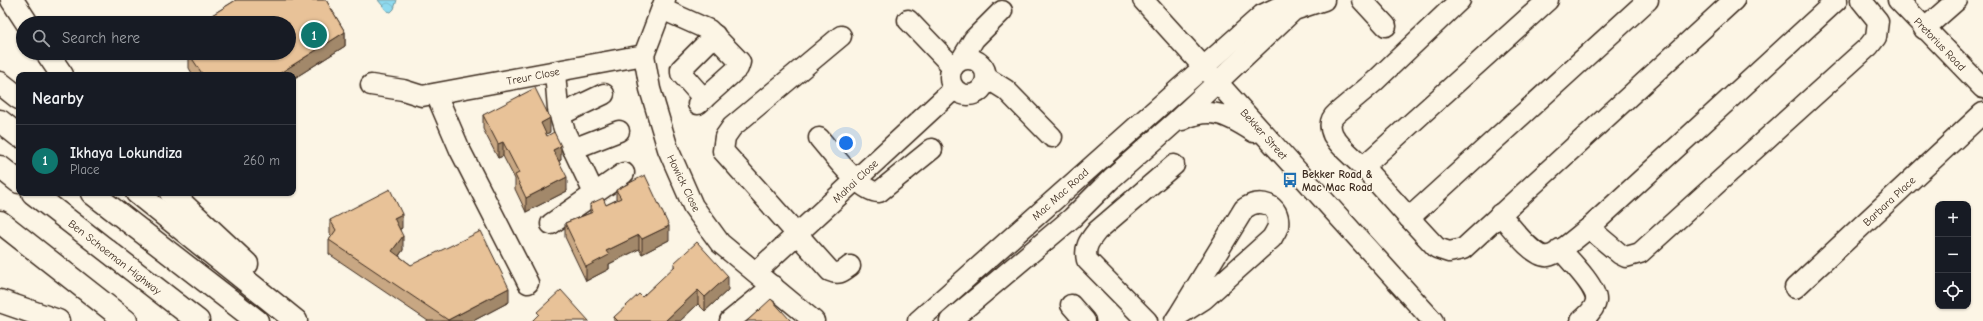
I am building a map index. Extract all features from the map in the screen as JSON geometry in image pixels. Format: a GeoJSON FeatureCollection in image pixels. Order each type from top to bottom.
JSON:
{"type":"FeatureCollection","features":[{"type":"Feature","properties":{"kind":"highway"},"geometry":{"type":"LineString","coordinates":[[12,0],[22,16]]}},
{"type":"Feature","properties":{"kind":"highway"},"geometry":{"type":"LineString","coordinates":[[52,60],[60,72]]}},
{"type":"Feature","properties":{"kind":"highway"},"geometry":{"type":"LineString","coordinates":[[0,83],[16,96]]}},
{"type":"Feature","properties":{"kind":"highway"},"geometry":{"type":"LineString","coordinates":[[0,121],[16,134]]}},
{"type":"Feature","properties":{"kind":"highway"},"geometry":{"type":"LineString","coordinates":[[0,167],[16,180]]}},
{"type":"Feature","properties":{"kind":"highway","name":"Ben Schoeman Highway"},"geometry":{"type":"LineString","coordinates":[[37,196],[198,321]]}},
{"type":"Feature","properties":{"kind":"highway"},"geometry":{"type":"LineString","coordinates":[[96,196],[257,321]]}},
{"type":"Feature","properties":{"kind":"highway"},"geometry":{"type":"LineString","coordinates":[[141,196],[296,321]]}},
{"type":"Feature","properties":{"kind":"highway"},"geometry":{"type":"LineString","coordinates":[[174,196],[242,260],[312,321]]}},
{"type":"Feature","properties":{"kind":"highway"},"geometry":{"type":"LineString","coordinates":[[0,222],[126,321]]}},
{"type":"Feature","properties":{"kind":"highway"},"geometry":{"type":"LineString","coordinates":[[0,301],[58,321]]}},
{"type":"Feature","properties":{"kind":"street","name":"Bekker Street"},"geometry":{"type":"LineString","coordinates":[[1143,0],[1433,321]]}},
{"type":"Feature","properties":{"kind":"street"},"geometry":{"type":"LineString","coordinates":[[950,321],[1072,218],[1112,178],[1174,124],[1294,10],[1324,0]]}},
{"type":"Feature","properties":{"kind":"street"},"geometry":{"type":"LineString","coordinates":[[1362,0],[1386,26]]}},
{"type":"Feature","properties":{"kind":"street"},"geometry":{"type":"LineString","coordinates":[[1460,0],[1374,82],[1333,116],[1330,125],[1334,136],[1344,149],[1363,167],[1437,248],[1449,252],[1463,249],[1734,0]]}},
{"type":"Feature","properties":{"kind":"street"},"geometry":{"type":"LineString","coordinates":[[1363,167],[1548,0]]}},
{"type":"Feature","properties":{"kind":"street"},"geometry":{"type":"LineString","coordinates":[[1410,218],[1648,0]]}},
{"type":"Feature","properties":{"kind":"street"},"geometry":{"type":"LineString","coordinates":[[1500,214],[1535,253],[1548,256],[1560,249],[1589,228],[1837,0]]}},
{"type":"Feature","properties":{"kind":"street"},"geometry":{"type":"LineString","coordinates":[[1589,228],[1620,254],[1626,257],[1640,253],[1869,46],[1876,37],[1878,20],[1861,0]]}},
{"type":"Feature","properties":{"kind":"street","name":"Pretorius Road"},"geometry":{"type":"LineString","coordinates":[[1898,0],[1924,29],[1983,88]]}},
{"type":"Feature","properties":{"kind":"street"},"geometry":{"type":"LineString","coordinates":[[1924,29],[1957,0]]}},
{"type":"Feature","properties":{"kind":"street"},"geometry":{"type":"LineString","coordinates":[[644,55],[663,5],[709,30],[715,35],[740,62],[740,65],[701,102],[681,73],[681,69],[715,35]]}},
{"type":"Feature","properties":{"kind":"street","name":"Mac Mac Road"},"geometry":{"type":"LineString","coordinates":[[918,321],[1262,14],[1279,7],[1294,10]]}},
{"type":"Feature","properties":{"kind":"street"},"geometry":{"type":"LineString","coordinates":[[957,63],[969,58],[982,64],[986,70],[987,78],[981,91],[974,95],[967,96],[960,94],[954,89],[950,78],[957,63],[974,39],[1002,11]]}},
{"type":"Feature","properties":{"kind":"street"},"geometry":{"type":"LineString","coordinates":[[908,20],[957,63]]}},
{"type":"Feature","properties":{"kind":"street"},"geometry":{"type":"LineString","coordinates":[[841,36],[732,127],[725,137],[723,151],[796,235],[830,271],[837,274],[842,273],[850,266]]}},
{"type":"Feature","properties":{"kind":"street","name":"Treur Close"},"geometry":{"type":"LineString","coordinates":[[429,95],[644,55]]}},
{"type":"Feature","properties":{"kind":"street","name":"Howick Close"},"geometry":{"type":"LineString","coordinates":[[644,55],[650,89],[668,149],[692,206],[720,243],[814,321]]}},
{"type":"Feature","properties":{"kind":"street"},"geometry":{"type":"LineString","coordinates":[[555,72],[560,115],[573,150],[594,193]]}},
{"type":"Feature","properties":{"kind":"street"},"geometry":{"type":"LineString","coordinates":[[987,78],[1006,90],[1052,137]]}},
{"type":"Feature","properties":{"kind":"street"},"geometry":{"type":"LineString","coordinates":[[371,85],[429,95],[460,150],[528,284]]}},
{"type":"Feature","properties":{"kind":"street","name":"Mahai Close"},"geometry":{"type":"LineString","coordinates":[[756,272],[954,89]]}},
{"type":"Feature","properties":{"kind":"street"},"geometry":{"type":"LineString","coordinates":[[560,115],[604,94]]}},
{"type":"Feature","properties":{"kind":"street"},"geometry":{"type":"LineString","coordinates":[[1174,124],[1192,114],[1216,112],[1232,118],[1271,142]]}},
{"type":"Feature","properties":{"kind":"street","name":"Barbara Place"},"geometry":{"type":"LineString","coordinates":[[1795,288],[1983,113]]}},
{"type":"Feature","properties":{"kind":"street"},"geometry":{"type":"LineString","coordinates":[[573,150],[619,131]]}},
{"type":"Feature","properties":{"kind":"street"},"geometry":{"type":"LineString","coordinates":[[819,138],[856,180],[871,192],[879,192],[932,149]]}},
{"type":"Feature","properties":{"kind":"street"},"geometry":{"type":"LineString","coordinates":[[1147,321],[1087,260],[1085,251],[1088,242],[1097,231],[1174,165]]}},
{"type":"Feature","properties":{"kind":"street"},"geometry":{"type":"LineString","coordinates":[[551,224],[624,173]]}},
{"type":"Feature","properties":{"kind":"street"},"geometry":{"type":"LineString","coordinates":[[1055,199],[1072,218]]}},
{"type":"Feature","properties":{"kind":"street"},"geometry":{"type":"LineString","coordinates":[[1260,202],[1272,207],[1277,216],[1278,227],[1272,238],[1204,299],[1177,318],[1244,209],[1251,203],[1260,202]]}},
{"type":"Feature","properties":{"kind":"street"},"geometry":{"type":"LineString","coordinates":[[1560,249],[1592,289],[1596,297],[1596,302],[1581,321]]}},
{"type":"Feature","properties":{"kind":"street"},"geometry":{"type":"LineString","coordinates":[[730,321],[773,286]]}},
{"type":"Feature","properties":{"kind":"street"},"geometry":{"type":"LineString","coordinates":[[1071,305],[1085,321]]}},
{"type":"Feature","properties":{"kind":"water"},"geometry":{"type":"Polygon","coordinates":[[[378,0],[397,0],[394,9],[391,12],[387,11],[378,0]]]}},
{"type":"Feature","properties":{"kind":"building"},"geometry":{"type":"Polygon","coordinates":[[[236,0],[326,0],[345,32],[282,72],[201,72],[193,60],[296,60],[296,16],[212,15],[236,0]]]}},
{"type":"Feature","properties":{"kind":"building"},"geometry":{"type":"Polygon","coordinates":[[[535,88],[550,118],[541,123],[547,136],[554,132],[561,146],[553,150],[567,177],[526,198],[515,175],[519,173],[503,142],[498,144],[483,115],[535,88]]]}},
{"type":"Feature","properties":{"kind":"building"},"geometry":{"type":"Polygon","coordinates":[[[645,175],[669,226],[642,239],[639,235],[606,251],[609,255],[586,267],[565,223],[593,212],[590,204],[603,198],[606,205],[621,198],[616,190],[645,175]]]}},
{"type":"Feature","properties":{"kind":"building"},"geometry":{"type":"Polygon","coordinates":[[[390,189],[402,214],[394,218],[403,236],[392,251],[411,265],[481,231],[509,288],[448,320],[329,240],[336,230],[330,220],[390,189]]]}},
{"type":"Feature","properties":{"kind":"building"},"geometry":{"type":"Polygon","coordinates":[[[697,242],[728,276],[705,297],[698,290],[665,321],[618,321],[614,317],[639,294],[642,297],[676,265],[674,263],[697,242]]]}},
{"type":"Feature","properties":{"kind":"building"},"geometry":{"type":"Polygon","coordinates":[[[561,290],[589,321],[532,321],[539,314],[537,312],[561,290]]]}},
{"type":"Feature","properties":{"kind":"building"},"geometry":{"type":"Polygon","coordinates":[[[771,299],[791,321],[747,321],[771,299]]]}},
{"type":"Feature","properties":{"kind":"place","name":"Ikhaya Lokundiza"},"geometry":{"type":"Point","coordinates":[314,35]}},
{"type":"Feature","properties":{"kind":"place","name":"Bekker Road & Mac Mac Road"},"geometry":{"type":"Point","coordinates":[1290,180]}}]}
